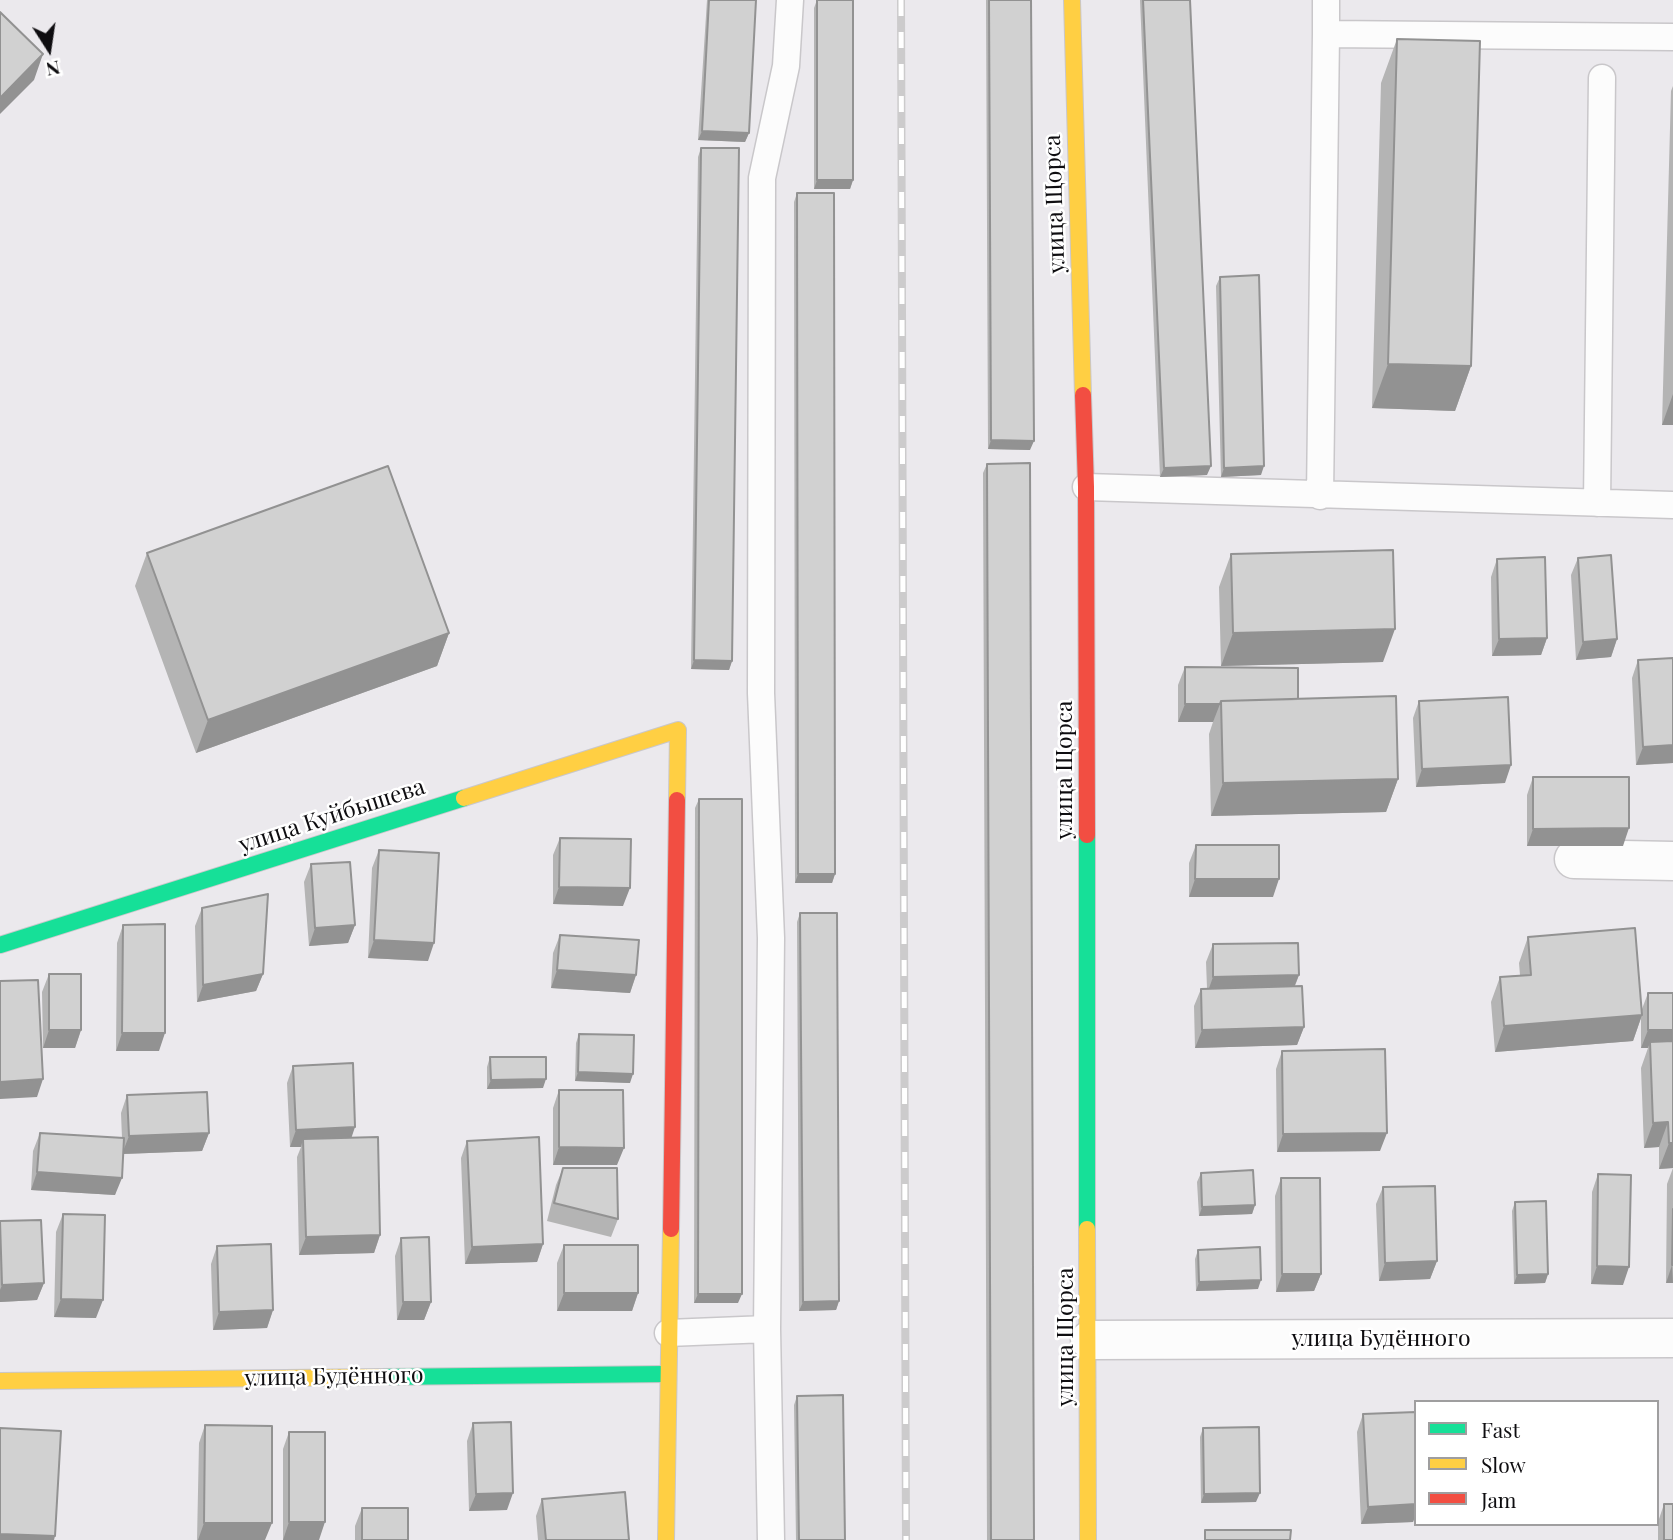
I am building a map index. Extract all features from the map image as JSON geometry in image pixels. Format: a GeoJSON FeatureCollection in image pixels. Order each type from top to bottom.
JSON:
{"type":"FeatureCollection","features":[{"type":"Feature","properties":{"kind":"street","name":"улица Щорса"},"geometry":{"type":"LineString","coordinates":[[1072,0],[1086,487],[1090,1340],[1088,1540]]}},
{"type":"Feature","properties":{"kind":"street","name":"улица Куйбышева"},"geometry":{"type":"LineString","coordinates":[[0,945],[678,730],[668,1333]]}},
{"type":"Feature","properties":{"kind":"street"},"geometry":{"type":"LineString","coordinates":[[1574,859],[1673,861]]}},
{"type":"Feature","properties":{"kind":"street"},"geometry":{"type":"LineString","coordinates":[[666,1540],[668,1333]]}},
{"type":"Feature","properties":{"kind":"street","name":"улица Будённого"},"geometry":{"type":"LineString","coordinates":[[1090,1340],[1673,1338]]}},
{"type":"Feature","properties":{"kind":"street","name":"улица Будённого"},"geometry":{"type":"LineString","coordinates":[[0,1381],[667,1374]]}},
{"type":"Feature","properties":{"kind":"lane"},"geometry":{"type":"LineString","coordinates":[[771,1540],[767,1329],[771,938],[761,693],[762,178],[786,66],[790,0]]}},
{"type":"Feature","properties":{"kind":"lane"},"geometry":{"type":"LineString","coordinates":[[1320,496],[1326,0]]}},
{"type":"Feature","properties":{"kind":"lane"},"geometry":{"type":"LineString","coordinates":[[1326,34],[1673,37]]}},
{"type":"Feature","properties":{"kind":"lane"},"geometry":{"type":"LineString","coordinates":[[1597,503],[1602,78]]}},
{"type":"Feature","properties":{"kind":"lane"},"geometry":{"type":"LineString","coordinates":[[1086,487],[1673,505]]}},
{"type":"Feature","properties":{"kind":"lane"},"geometry":{"type":"LineString","coordinates":[[668,1333],[767,1329]]}},
{"type":"Feature","properties":{"kind":"building"},"geometry":{"type":"Polygon","coordinates":[[[709,0],[756,0],[749,133],[702,131],[709,0]]]}},
{"type":"Feature","properties":{"kind":"building"},"geometry":{"type":"Polygon","coordinates":[[[817,0],[853,0],[853,180],[817,180],[817,0]]]}},
{"type":"Feature","properties":{"kind":"building"},"geometry":{"type":"Polygon","coordinates":[[[989,0],[1031,0],[1034,441],[991,440],[989,0]]]}},
{"type":"Feature","properties":{"kind":"building"},"geometry":{"type":"Polygon","coordinates":[[[1143,0],[1190,0],[1211,466],[1164,468],[1143,0]]]}},
{"type":"Feature","properties":{"kind":"building"},"geometry":{"type":"Polygon","coordinates":[[[0,12],[43,54],[0,98],[0,12]]]}},
{"type":"Feature","properties":{"kind":"building"},"geometry":{"type":"Polygon","coordinates":[[[1397,39],[1480,41],[1471,366],[1388,364],[1397,39]]]}},
{"type":"Feature","properties":{"kind":"building"},"geometry":{"type":"Polygon","coordinates":[[[701,148],[739,148],[732,661],[694,660],[701,148]]]}},
{"type":"Feature","properties":{"kind":"building"},"geometry":{"type":"Polygon","coordinates":[[[797,193],[834,193],[835,874],[798,874],[797,193]]]}},
{"type":"Feature","properties":{"kind":"building"},"geometry":{"type":"Polygon","coordinates":[[[1259,275],[1264,466],[1224,468],[1220,277],[1259,275]]]}},
{"type":"Feature","properties":{"kind":"building"},"geometry":{"type":"Polygon","coordinates":[[[1030,463],[1034,1540],[991,1540],[987,464],[1030,463]]]}},
{"type":"Feature","properties":{"kind":"building"},"geometry":{"type":"Polygon","coordinates":[[[388,466],[449,633],[208,720],[147,553],[388,466]]]}},
{"type":"Feature","properties":{"kind":"building"},"geometry":{"type":"Polygon","coordinates":[[[1393,550],[1395,629],[1233,633],[1231,554],[1393,550]]]}},
{"type":"Feature","properties":{"kind":"building"},"geometry":{"type":"Polygon","coordinates":[[[1611,555],[1617,639],[1583,642],[1578,558],[1611,555]]]}},
{"type":"Feature","properties":{"kind":"building"},"geometry":{"type":"Polygon","coordinates":[[[1545,557],[1547,638],[1499,639],[1497,559],[1545,557]]]}},
{"type":"Feature","properties":{"kind":"building"},"geometry":{"type":"Polygon","coordinates":[[[1673,658],[1673,745],[1643,747],[1638,660],[1673,658]]]}},
{"type":"Feature","properties":{"kind":"building"},"geometry":{"type":"Polygon","coordinates":[[[1185,667],[1298,668],[1298,699],[1185,704],[1185,667]]]}},
{"type":"Feature","properties":{"kind":"building"},"geometry":{"type":"Polygon","coordinates":[[[1396,696],[1398,779],[1223,783],[1221,701],[1396,696]]]}},
{"type":"Feature","properties":{"kind":"building"},"geometry":{"type":"Polygon","coordinates":[[[1508,697],[1511,765],[1422,769],[1419,701],[1508,697]]]}},
{"type":"Feature","properties":{"kind":"building"},"geometry":{"type":"Polygon","coordinates":[[[1533,777],[1629,777],[1629,828],[1533,829],[1533,777]]]}},
{"type":"Feature","properties":{"kind":"building"},"geometry":{"type":"Polygon","coordinates":[[[699,799],[742,799],[742,1294],[698,1294],[699,799]]]}},
{"type":"Feature","properties":{"kind":"building"},"geometry":{"type":"Polygon","coordinates":[[[560,838],[631,839],[630,888],[559,887],[560,838]]]}},
{"type":"Feature","properties":{"kind":"building"},"geometry":{"type":"Polygon","coordinates":[[[1196,845],[1279,845],[1279,879],[1195,879],[1196,845]]]}},
{"type":"Feature","properties":{"kind":"building"},"geometry":{"type":"Polygon","coordinates":[[[379,850],[439,853],[434,943],[374,940],[379,850]]]}},
{"type":"Feature","properties":{"kind":"building"},"geometry":{"type":"Polygon","coordinates":[[[350,862],[355,925],[315,928],[311,864],[350,862]]]}},
{"type":"Feature","properties":{"kind":"building"},"geometry":{"type":"Polygon","coordinates":[[[268,894],[263,974],[203,985],[202,908],[268,894]]]}},
{"type":"Feature","properties":{"kind":"building"},"geometry":{"type":"Polygon","coordinates":[[[800,913],[837,913],[839,1301],[803,1302],[800,913]]]}},
{"type":"Feature","properties":{"kind":"building"},"geometry":{"type":"Polygon","coordinates":[[[165,924],[165,1033],[122,1033],[123,925],[165,924]]]}},
{"type":"Feature","properties":{"kind":"building"},"geometry":{"type":"Polygon","coordinates":[[[1635,928],[1642,1015],[1504,1026],[1500,977],[1531,975],[1528,937],[1635,928]]]}},
{"type":"Feature","properties":{"kind":"building"},"geometry":{"type":"Polygon","coordinates":[[[560,935],[639,940],[636,975],[557,970],[560,935]]]}},
{"type":"Feature","properties":{"kind":"building"},"geometry":{"type":"Polygon","coordinates":[[[1298,943],[1299,975],[1213,977],[1213,944],[1298,943]]]}},
{"type":"Feature","properties":{"kind":"building"},"geometry":{"type":"Polygon","coordinates":[[[49,974],[81,974],[81,1030],[49,1030],[49,974]]]}},
{"type":"Feature","properties":{"kind":"building"},"geometry":{"type":"Polygon","coordinates":[[[38,980],[43,1079],[0,1082],[0,981],[38,980]]]}},
{"type":"Feature","properties":{"kind":"building"},"geometry":{"type":"Polygon","coordinates":[[[1302,986],[1304,1027],[1202,1030],[1201,989],[1302,986]]]}},
{"type":"Feature","properties":{"kind":"building"},"geometry":{"type":"Polygon","coordinates":[[[1648,993],[1673,993],[1673,1030],[1648,1030],[1648,993]]]}},
{"type":"Feature","properties":{"kind":"building"},"geometry":{"type":"Polygon","coordinates":[[[579,1034],[634,1035],[633,1074],[578,1072],[579,1034]]]}},
{"type":"Feature","properties":{"kind":"building"},"geometry":{"type":"Polygon","coordinates":[[[1673,1041],[1673,1143],[1669,1143],[1668,1122],[1653,1123],[1650,1042],[1673,1041]]]}},
{"type":"Feature","properties":{"kind":"building"},"geometry":{"type":"Polygon","coordinates":[[[1385,1049],[1387,1133],[1283,1134],[1282,1051],[1385,1049]]]}},
{"type":"Feature","properties":{"kind":"building"},"geometry":{"type":"Polygon","coordinates":[[[490,1057],[546,1057],[546,1079],[491,1080],[490,1057]]]}},
{"type":"Feature","properties":{"kind":"building"},"geometry":{"type":"Polygon","coordinates":[[[353,1063],[355,1127],[296,1130],[293,1066],[353,1063]]]}},
{"type":"Feature","properties":{"kind":"building"},"geometry":{"type":"Polygon","coordinates":[[[559,1090],[623,1090],[624,1148],[559,1147],[559,1090]]]}},
{"type":"Feature","properties":{"kind":"building"},"geometry":{"type":"Polygon","coordinates":[[[207,1092],[209,1133],[129,1136],[127,1095],[207,1092]]]}},
{"type":"Feature","properties":{"kind":"building"},"geometry":{"type":"Polygon","coordinates":[[[40,1133],[124,1138],[122,1178],[37,1172],[40,1133]]]}},
{"type":"Feature","properties":{"kind":"building"},"geometry":{"type":"Polygon","coordinates":[[[378,1137],[380,1235],[306,1237],[303,1139],[378,1137]]]}},
{"type":"Feature","properties":{"kind":"building"},"geometry":{"type":"Polygon","coordinates":[[[539,1137],[543,1244],[472,1247],[467,1141],[539,1137]]]}},
{"type":"Feature","properties":{"kind":"building"},"geometry":{"type":"Polygon","coordinates":[[[563,1168],[617,1168],[618,1219],[554,1203],[563,1168]]]}},
{"type":"Feature","properties":{"kind":"building"},"geometry":{"type":"Polygon","coordinates":[[[1253,1170],[1255,1205],[1202,1207],[1201,1173],[1253,1170]]]}},
{"type":"Feature","properties":{"kind":"building"},"geometry":{"type":"Polygon","coordinates":[[[1598,1174],[1631,1175],[1629,1267],[1597,1266],[1598,1174]]]}},
{"type":"Feature","properties":{"kind":"building"},"geometry":{"type":"Polygon","coordinates":[[[1281,1178],[1320,1178],[1321,1274],[1282,1274],[1281,1178]]]}},
{"type":"Feature","properties":{"kind":"building"},"geometry":{"type":"Polygon","coordinates":[[[1435,1186],[1437,1261],[1385,1263],[1383,1187],[1435,1186]]]}},
{"type":"Feature","properties":{"kind":"building"},"geometry":{"type":"Polygon","coordinates":[[[1546,1201],[1548,1274],[1517,1275],[1515,1202],[1546,1201]]]}},
{"type":"Feature","properties":{"kind":"building"},"geometry":{"type":"Polygon","coordinates":[[[63,1214],[105,1215],[103,1300],[61,1299],[63,1214]]]}},
{"type":"Feature","properties":{"kind":"building"},"geometry":{"type":"Polygon","coordinates":[[[41,1220],[44,1283],[2,1285],[0,1221],[41,1220]]]}},
{"type":"Feature","properties":{"kind":"building"},"geometry":{"type":"Polygon","coordinates":[[[429,1237],[431,1302],[403,1302],[401,1238],[429,1237]]]}},
{"type":"Feature","properties":{"kind":"building"},"geometry":{"type":"Polygon","coordinates":[[[271,1244],[273,1310],[219,1312],[217,1246],[271,1244]]]}},
{"type":"Feature","properties":{"kind":"building"},"geometry":{"type":"Polygon","coordinates":[[[564,1245],[638,1245],[638,1293],[564,1293],[564,1245]]]}},
{"type":"Feature","properties":{"kind":"building"},"geometry":{"type":"Polygon","coordinates":[[[1260,1247],[1261,1280],[1199,1282],[1198,1250],[1260,1247]]]}},
{"type":"Feature","properties":{"kind":"building"},"geometry":{"type":"Polygon","coordinates":[[[843,1395],[845,1540],[799,1540],[797,1396],[843,1395]]]}},
{"type":"Feature","properties":{"kind":"building"},"geometry":{"type":"Polygon","coordinates":[[[1414,1412],[1414,1504],[1368,1507],[1363,1414],[1414,1412]]]}},
{"type":"Feature","properties":{"kind":"building"},"geometry":{"type":"Polygon","coordinates":[[[511,1422],[513,1493],[476,1494],[473,1423],[511,1422]]]}},
{"type":"Feature","properties":{"kind":"building"},"geometry":{"type":"Polygon","coordinates":[[[205,1425],[272,1426],[272,1523],[204,1523],[205,1425]]]}},
{"type":"Feature","properties":{"kind":"building"},"geometry":{"type":"Polygon","coordinates":[[[1259,1427],[1260,1493],[1204,1494],[1203,1428],[1259,1427]]]}},
{"type":"Feature","properties":{"kind":"building"},"geometry":{"type":"Polygon","coordinates":[[[0,1428],[61,1431],[55,1536],[0,1534],[0,1428]]]}},
{"type":"Feature","properties":{"kind":"building"},"geometry":{"type":"Polygon","coordinates":[[[289,1432],[325,1432],[325,1522],[289,1522],[289,1432]]]}},
{"type":"Feature","properties":{"kind":"building"},"geometry":{"type":"Polygon","coordinates":[[[625,1492],[629,1540],[546,1540],[542,1499],[625,1492]]]}},
{"type":"Feature","properties":{"kind":"building"},"geometry":{"type":"Polygon","coordinates":[[[1664,1504],[1673,1504],[1673,1540],[1664,1540],[1664,1504]]]}},
{"type":"Feature","properties":{"kind":"building"},"geometry":{"type":"Polygon","coordinates":[[[362,1508],[408,1508],[408,1540],[362,1540],[362,1508]]]}},
{"type":"Feature","properties":{"kind":"building"},"geometry":{"type":"Polygon","coordinates":[[[1205,1530],[1291,1530],[1290,1540],[1205,1540],[1205,1530]]]}},
{"type":"Feature","properties":{"kind":"railway"},"geometry":{"type":"LineString","coordinates":[[901,0],[906,1540]]}},
{"type":"Feature","properties":{"kind":"traffic: fast"},"geometry":{"type":"LineString","coordinates":[[0,945],[464,798]]}},
{"type":"Feature","properties":{"kind":"traffic: fast"},"geometry":{"type":"LineString","coordinates":[[1087,835],[1087,1229]]}},
{"type":"Feature","properties":{"kind":"traffic: fast"},"geometry":{"type":"LineString","coordinates":[[380,1377],[667,1374]]}},
{"type":"Feature","properties":{"kind":"traffic: slow"},"geometry":{"type":"LineString","coordinates":[[1072,0],[1083,395]]}},
{"type":"Feature","properties":{"kind":"traffic: slow"},"geometry":{"type":"LineString","coordinates":[[464,798],[678,730],[677,800]]}},
{"type":"Feature","properties":{"kind":"traffic: slow"},"geometry":{"type":"LineString","coordinates":[[666,1540],[671,1229]]}},
{"type":"Feature","properties":{"kind":"traffic: slow"},"geometry":{"type":"LineString","coordinates":[[1087,1229],[1088,1540]]}},
{"type":"Feature","properties":{"kind":"traffic: slow"},"geometry":{"type":"LineString","coordinates":[[0,1381],[380,1377]]}},
{"type":"Feature","properties":{"kind":"traffic: jam"},"geometry":{"type":"LineString","coordinates":[[1083,395],[1086,487],[1087,835]]}},
{"type":"Feature","properties":{"kind":"traffic: jam"},"geometry":{"type":"LineString","coordinates":[[671,1229],[677,800]]}}]}
